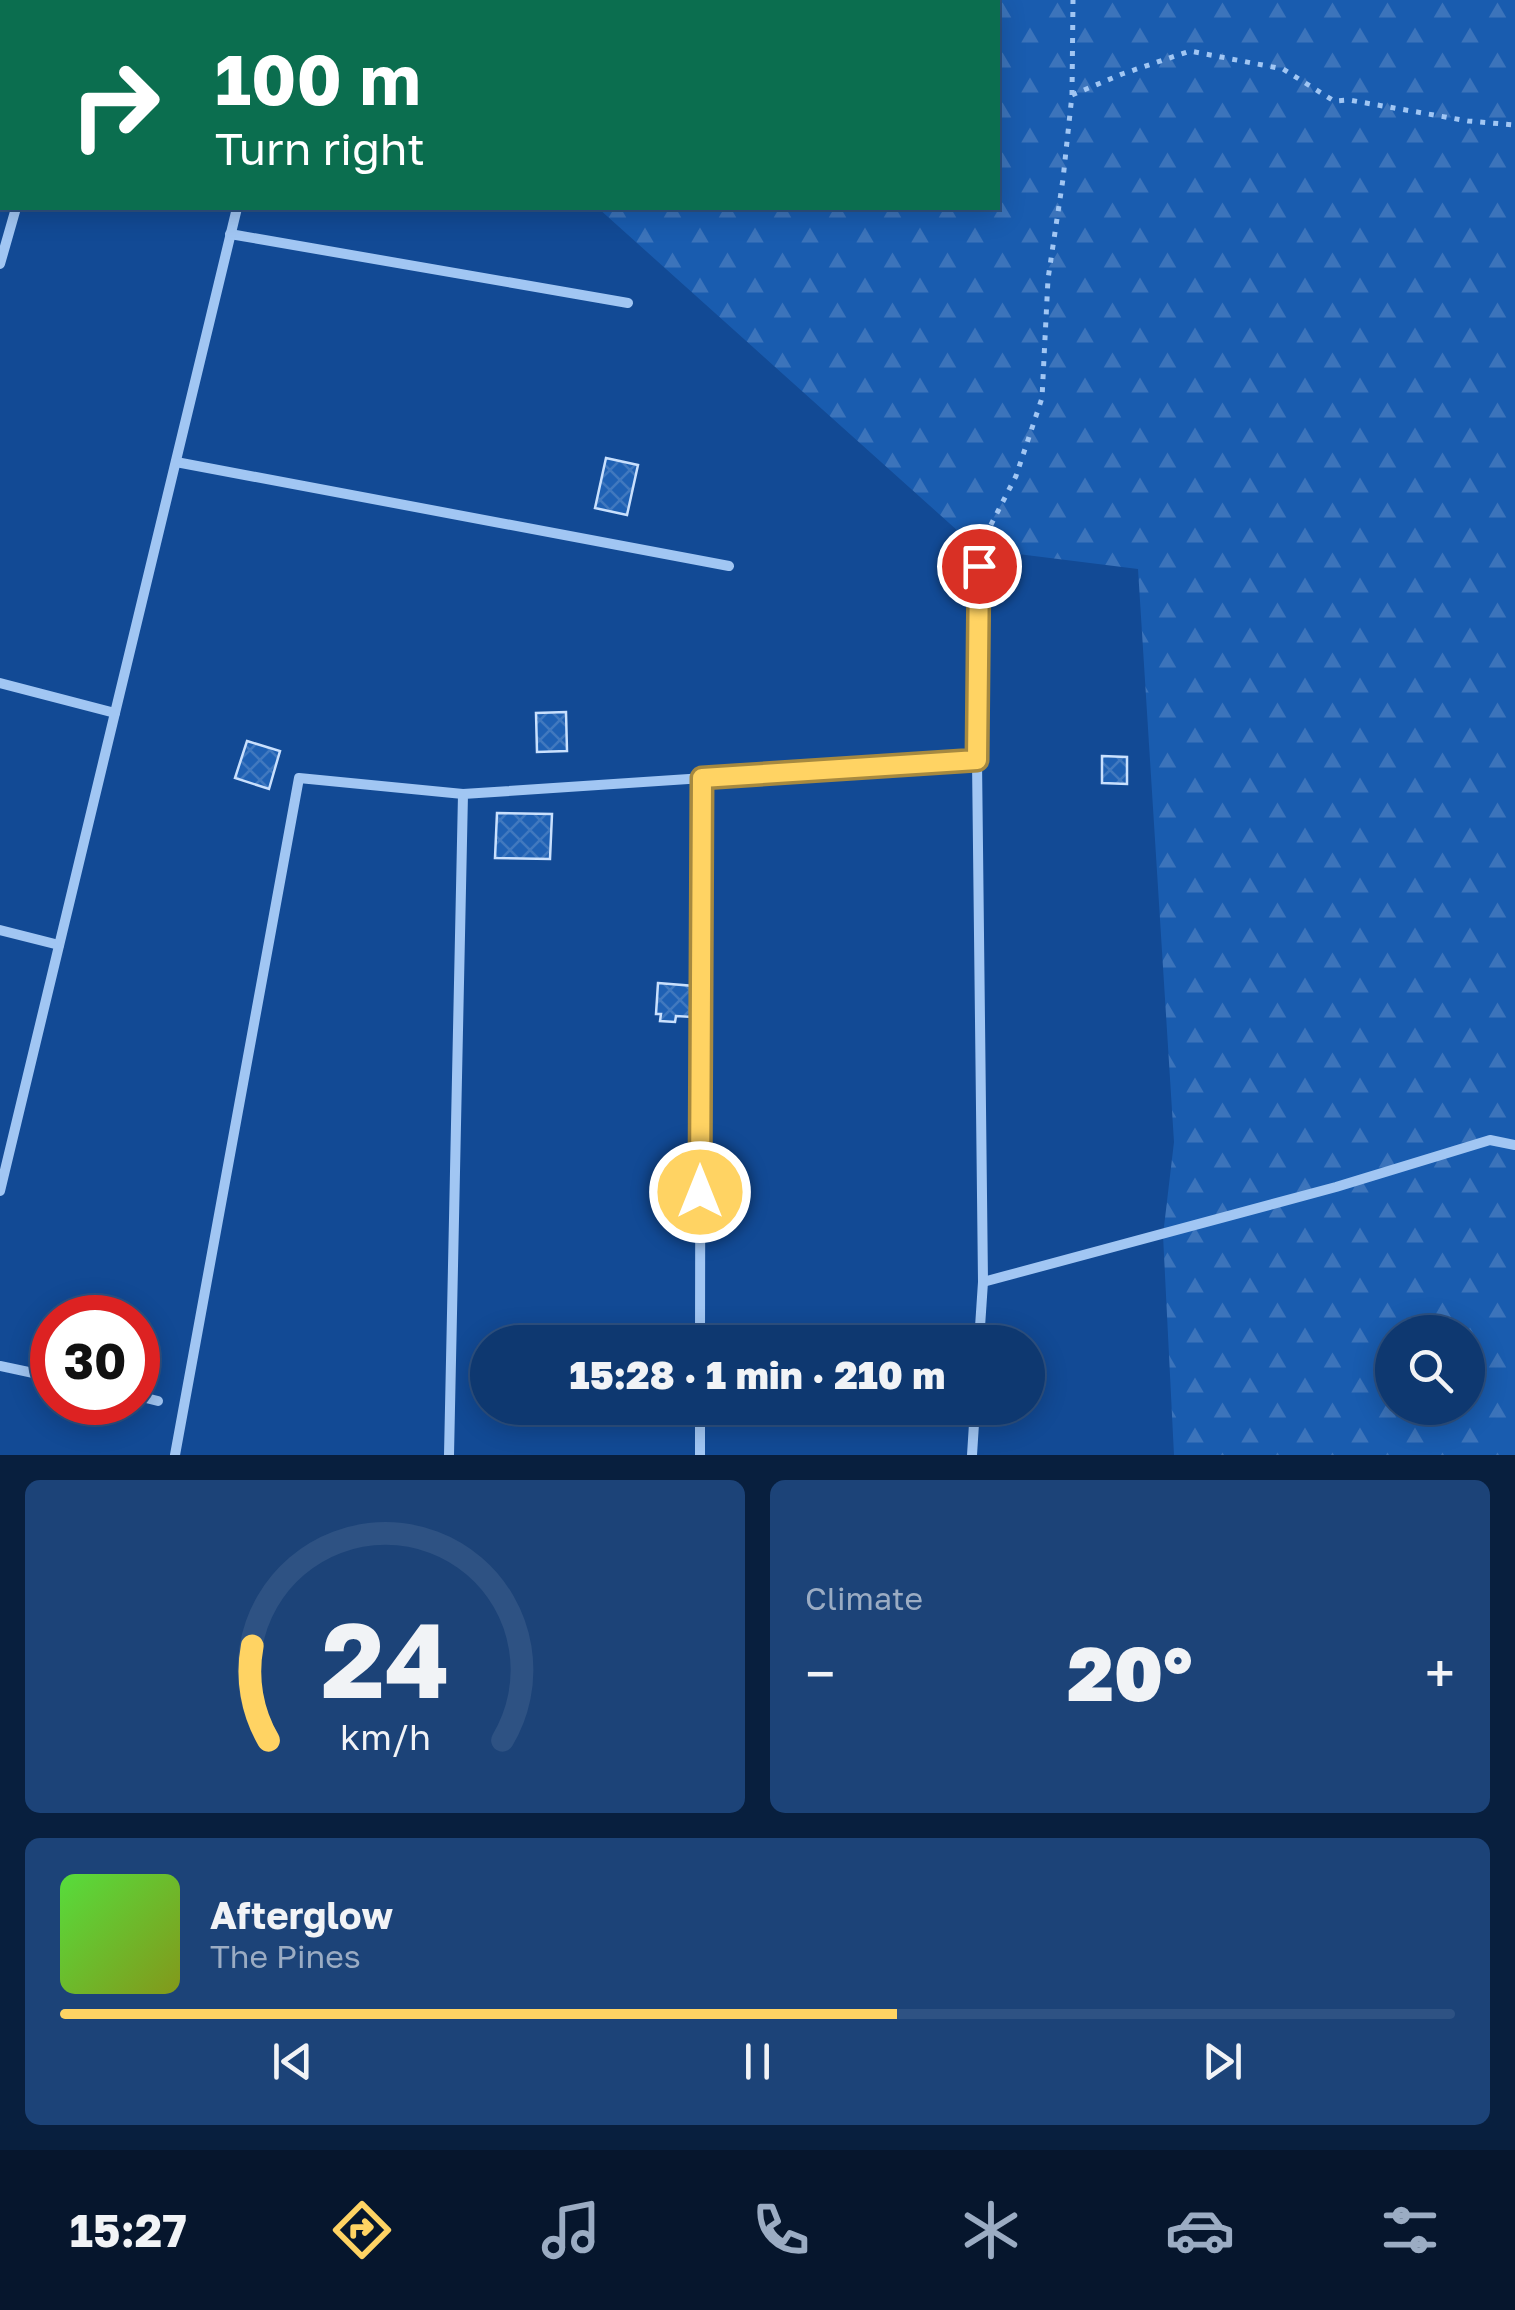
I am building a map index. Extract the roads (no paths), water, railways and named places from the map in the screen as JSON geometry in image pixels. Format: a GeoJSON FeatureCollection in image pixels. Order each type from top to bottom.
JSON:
{"type":"FeatureCollection","features":[{"type":"Feature","properties":{"kind":"street"},"geometry":{"type":"LineString","coordinates":[[0,264],[15,210]]}},
{"type":"Feature","properties":{"kind":"street"},"geometry":{"type":"LineString","coordinates":[[0,1192],[4,1157],[236,210]]}},
{"type":"Feature","properties":{"kind":"street"},"geometry":{"type":"LineString","coordinates":[[230,234],[628,303]]}},
{"type":"Feature","properties":{"kind":"street"},"geometry":{"type":"LineString","coordinates":[[176,462],[729,566]]}},
{"type":"Feature","properties":{"kind":"street"},"geometry":{"type":"LineString","coordinates":[[0,683],[115,712]]}},
{"type":"Feature","properties":{"kind":"street"},"geometry":{"type":"LineString","coordinates":[[174,1455],[299,778],[463,794],[977,760],[984,1282],[981,1325]]}},
{"type":"Feature","properties":{"kind":"street"},"geometry":{"type":"LineString","coordinates":[[700,1325],[702,778]]}},
{"type":"Feature","properties":{"kind":"street"},"geometry":{"type":"LineString","coordinates":[[449,1455],[463,794]]}},
{"type":"Feature","properties":{"kind":"street"},"geometry":{"type":"LineString","coordinates":[[0,930],[59,945]]}},
{"type":"Feature","properties":{"kind":"street"},"geometry":{"type":"LineString","coordinates":[[984,1282],[1336,1188],[1490,1140],[1515,1144]]}},
{"type":"Feature","properties":{"kind":"street"},"geometry":{"type":"LineString","coordinates":[[0,1366],[30,1373]]}},
{"type":"Feature","properties":{"kind":"street"},"geometry":{"type":"LineString","coordinates":[[700,1425],[700,1455]]}},
{"type":"Feature","properties":{"kind":"street"},"geometry":{"type":"LineString","coordinates":[[972,1455],[974,1425]]}},
{"type":"Feature","properties":{"kind":"lane"},"geometry":{"type":"LineString","coordinates":[[977,760],[979,566]]}}]}
